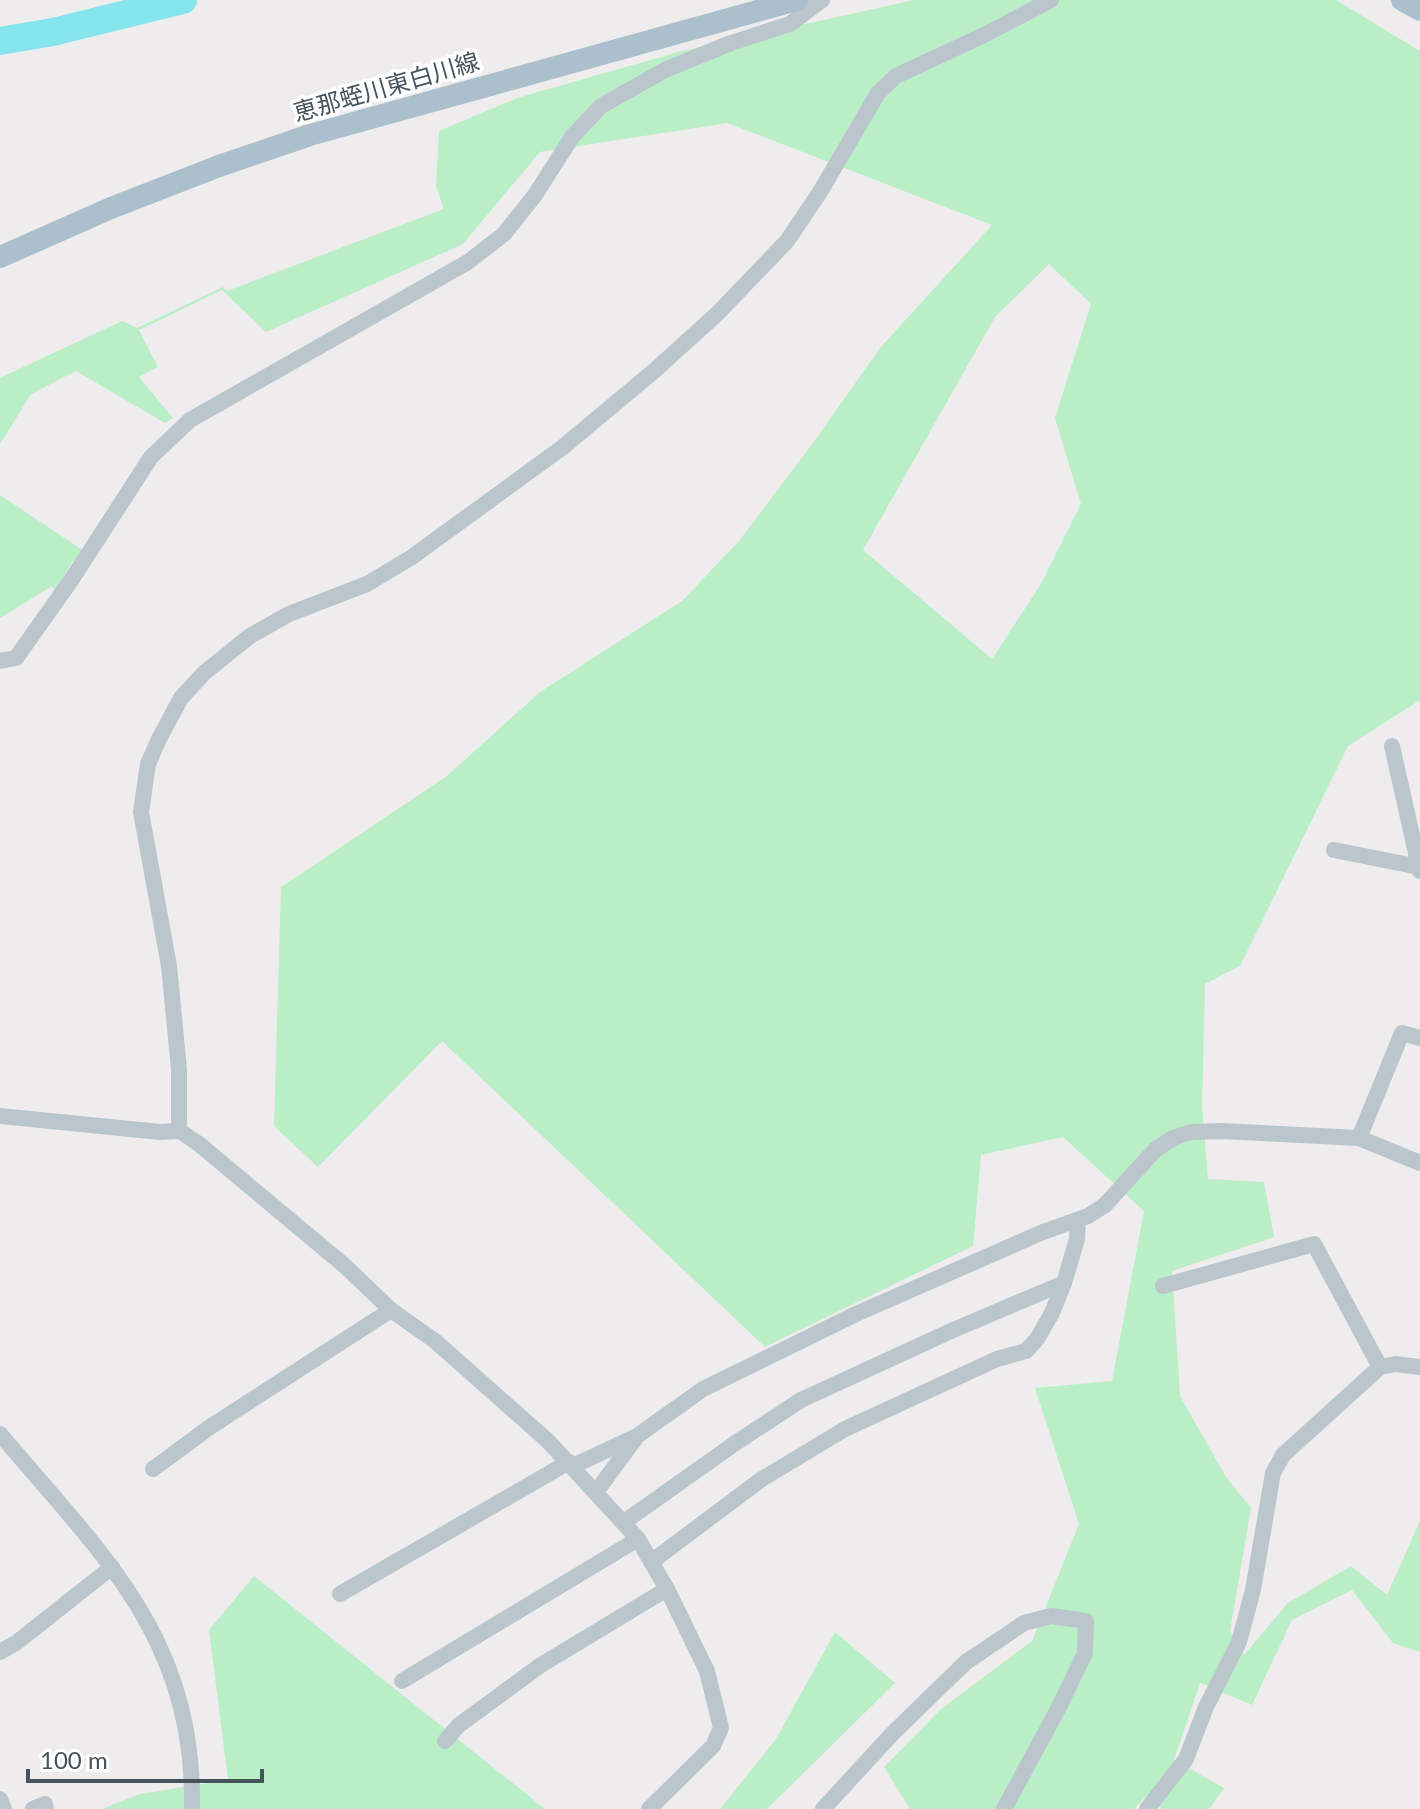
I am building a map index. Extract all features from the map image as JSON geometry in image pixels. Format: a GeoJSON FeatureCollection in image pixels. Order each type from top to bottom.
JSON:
{"type":"FeatureCollection","features":[{"type":"Feature","properties":{"kind":"main road","name":"恵那蛭川東白川線"},"geometry":{"type":"LineString","coordinates":[[0,257],[124,203],[310,135],[797,0]]}},
{"type":"Feature","properties":{"kind":"main road"},"geometry":{"type":"LineString","coordinates":[[1402,0],[1420,10]]}},
{"type":"Feature","properties":{"kind":"street"},"geometry":{"type":"LineString","coordinates":[[0,661],[16,658],[72,579],[151,457],[190,420],[468,262],[504,234],[535,195],[572,137],[601,106],[665,70],[731,43],[790,24],[822,0]]}},
{"type":"Feature","properties":{"kind":"street"},"geometry":{"type":"LineString","coordinates":[[179,1131],[179,1069],[169,966],[141,812],[148,764],[181,698],[204,673],[250,636],[289,614],[367,584],[412,557],[563,447],[718,313],[787,241],[820,192],[878,93],[896,76],[1051,0]]}},
{"type":"Feature","properties":{"kind":"street"},"geometry":{"type":"LineString","coordinates":[[1334,850],[1419,869],[1392,746]]}},
{"type":"Feature","properties":{"kind":"street"},"geometry":{"type":"LineString","coordinates":[[1359,1138],[1402,1033],[1420,1038]]}},
{"type":"Feature","properties":{"kind":"street"},"geometry":{"type":"LineString","coordinates":[[0,1116],[160,1132],[179,1131],[199,1144],[345,1266],[391,1310],[435,1341],[571,1464],[638,1539],[667,1589],[707,1671],[721,1728],[713,1746],[649,1809]]}},
{"type":"Feature","properties":{"kind":"street"},"geometry":{"type":"LineString","coordinates":[[340,1594],[571,1464],[637,1436],[703,1389],[856,1314],[1043,1232],[1078,1220],[1105,1205],[1155,1150],[1173,1138],[1191,1132],[1359,1138],[1420,1163]]}},
{"type":"Feature","properties":{"kind":"street"},"geometry":{"type":"LineString","coordinates":[[651,1562],[762,1479],[845,1429],[997,1359],[1026,1351],[1045,1326],[1058,1301],[1077,1239],[1078,1220]]}},
{"type":"Feature","properties":{"kind":"street"},"geometry":{"type":"LineString","coordinates":[[1163,1286],[1314,1244],[1380,1367]]}},
{"type":"Feature","properties":{"kind":"street"},"geometry":{"type":"LineString","coordinates":[[624,1522],[801,1400],[1064,1283]]}},
{"type":"Feature","properties":{"kind":"street"},"geometry":{"type":"LineString","coordinates":[[153,1469],[210,1427],[391,1310]]}},
{"type":"Feature","properties":{"kind":"street"},"geometry":{"type":"LineString","coordinates":[[1147,1809],[1186,1759],[1206,1707],[1239,1642],[1253,1590],[1277,1462],[1380,1367],[1395,1364],[1420,1367]]}},
{"type":"Feature","properties":{"kind":"street"},"geometry":{"type":"LineString","coordinates":[[0,1434],[80,1525],[132,1595],[151,1628],[178,1692],[190,1758],[192,1809]]}},
{"type":"Feature","properties":{"kind":"street"},"geometry":{"type":"LineString","coordinates":[[596,1492],[637,1436]]}},
{"type":"Feature","properties":{"kind":"street"},"geometry":{"type":"LineString","coordinates":[[402,1681],[638,1539]]}},
{"type":"Feature","properties":{"kind":"street"},"geometry":{"type":"LineString","coordinates":[[0,1652],[16,1643],[112,1567]]}},
{"type":"Feature","properties":{"kind":"street"},"geometry":{"type":"LineString","coordinates":[[445,1741],[459,1725],[541,1665],[667,1589]]}},
{"type":"Feature","properties":{"kind":"street"},"geometry":{"type":"LineString","coordinates":[[823,1809],[903,1723],[966,1662],[1024,1623],[1051,1616],[1086,1621],[1085,1653],[1004,1809]]}},
{"type":"Feature","properties":{"kind":"street"},"geometry":{"type":"LineString","coordinates":[[0,1799],[4,1809]]}},
{"type":"Feature","properties":{"kind":"street"},"geometry":{"type":"LineString","coordinates":[[33,1809],[45,1804],[46,1809]]}},
{"type":"Feature","properties":{"kind":"green space"},"geometry":{"type":"Polygon","coordinates":[[[914,0],[1336,0],[1420,51],[1420,700],[1348,746],[1240,966],[1205,984],[1202,1106],[1208,1179],[1264,1182],[1274,1237],[1172,1271],[1180,1396],[1226,1477],[1251,1508],[1230,1631],[1244,1655],[1288,1603],[1351,1566],[1387,1595],[1420,1521],[1420,1652],[1393,1643],[1352,1590],[1292,1620],[1252,1705],[1200,1683],[1174,1760],[1224,1788],[1209,1809],[1162,1809],[1147,1795],[1134,1809],[910,1809],[884,1767],[941,1709],[1032,1641],[1079,1524],[1035,1388],[1112,1381],[1144,1211],[1063,1137],[981,1155],[973,1246],[765,1347],[442,1041],[318,1167],[274,1126],[281,887],[447,776],[540,692],[682,601],[739,541],[880,348],[992,225],[728,123],[540,152],[463,244],[266,332],[222,290],[139,330],[158,367],[139,377],[173,418],[165,423],[76,371],[31,394],[0,444],[0,378],[122,321],[137,328],[223,287],[227,291],[444,209],[436,186],[439,131],[517,98],[682,51],[914,0]],[[1049,264],[995,317],[863,550],[992,659],[1041,584],[1081,504],[1055,418],[1091,304],[1049,264]]]}},
{"type":"Feature","properties":{"kind":"green space"},"geometry":{"type":"Polygon","coordinates":[[[0,495],[84,551],[78,560],[72,562],[55,592],[52,586],[0,618],[0,495]]]}},
{"type":"Feature","properties":{"kind":"green space"},"geometry":{"type":"Polygon","coordinates":[[[254,1576],[545,1809],[102,1809],[140,1794],[228,1780],[209,1630],[254,1576]]]}},
{"type":"Feature","properties":{"kind":"green space"},"geometry":{"type":"Polygon","coordinates":[[[835,1632],[895,1683],[767,1809],[720,1809],[776,1739],[835,1632]]]}},
{"type":"Feature","properties":{"kind":"waterway"},"geometry":{"type":"LineString","coordinates":[[0,41],[53,32],[183,0]]}}]}
